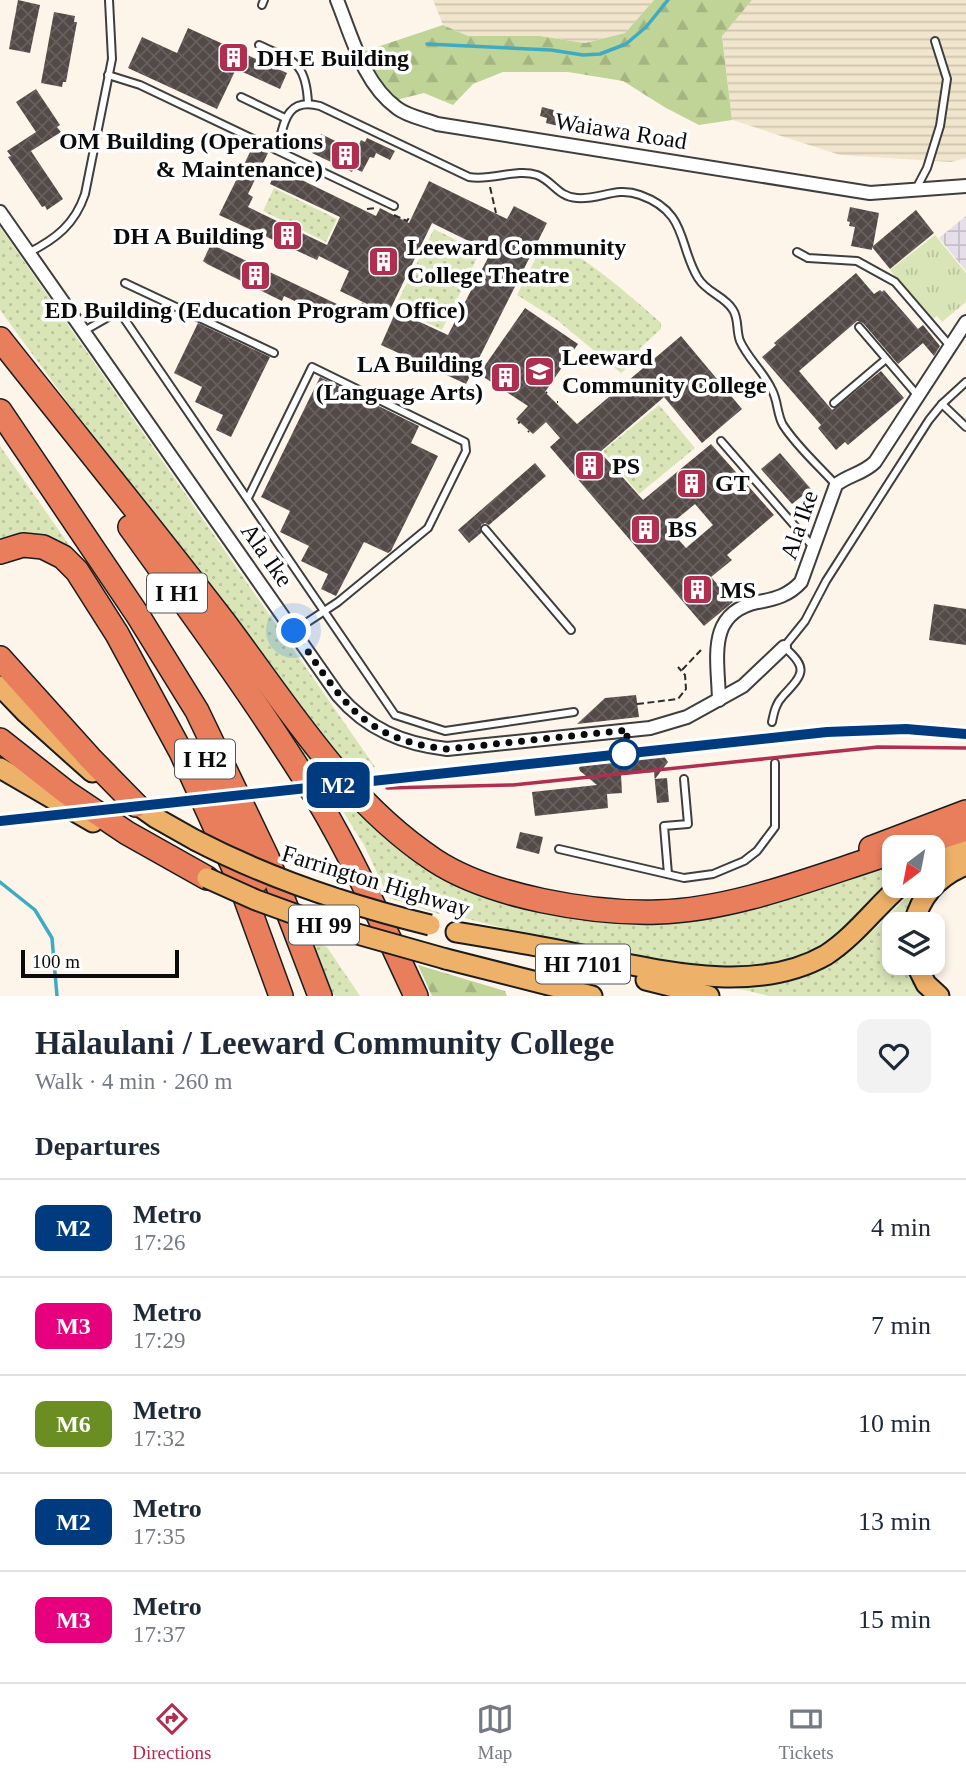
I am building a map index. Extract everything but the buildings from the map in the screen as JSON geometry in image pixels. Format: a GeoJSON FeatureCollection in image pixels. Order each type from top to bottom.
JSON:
{"type":"FeatureCollection","features":[{"type":"Feature","properties":{"kind":"highway"},"geometry":{"type":"LineString","coordinates":[[0,339],[222,620],[338,775],[390,828],[436,862],[466,877],[583,908],[661,912],[713,906],[882,856]]}},
{"type":"Feature","properties":{"kind":"highway","name":"I H1"},"geometry":{"type":"LineString","coordinates":[[0,346],[254,701],[344,847],[416,996]]}},
{"type":"Feature","properties":{"kind":"highway","name":"I H1"},"geometry":{"type":"LineString","coordinates":[[0,411],[85,534],[197,711],[267,857],[320,996]]}},
{"type":"Feature","properties":{"kind":"highway","name":"I H2"},"geometry":{"type":"LineString","coordinates":[[85,534],[166,678],[206,762],[243,845],[298,996]]}},
{"type":"Feature","properties":{"kind":"highway"},"geometry":{"type":"LineString","coordinates":[[0,552],[23,545],[43,547],[63,557],[77,570],[117,634],[181,752],[237,875],[282,996]]}},
{"type":"Feature","properties":{"kind":"highway"},"geometry":{"type":"LineString","coordinates":[[0,658],[136,805]]}},
{"type":"Feature","properties":{"kind":"highway"},"geometry":{"type":"LineString","coordinates":[[0,740],[66,792],[127,832],[207,878]]}},
{"type":"Feature","properties":{"kind":"highway"},"geometry":{"type":"LineString","coordinates":[[755,895],[966,812]]}},
{"type":"Feature","properties":{"kind":"highway"},"geometry":{"type":"LineString","coordinates":[[945,836],[966,829]]}},
{"type":"Feature","properties":{"kind":"highway"},"geometry":{"type":"LineString","coordinates":[[344,847],[407,996]]}},
{"type":"Feature","properties":{"kind":"highway"},"geometry":{"type":"LineString","coordinates":[[237,875],[269,996]]}},
{"type":"Feature","properties":{"kind":"main road","name":"Farrington Highway"},"geometry":{"type":"LineString","coordinates":[[0,686],[70,754],[136,805],[195,840],[295,886],[357,906],[709,996]]}},
{"type":"Feature","properties":{"kind":"main road","name":"HI 99"},"geometry":{"type":"LineString","coordinates":[[0,768],[105,828],[256,900],[322,924],[592,996]]}},
{"type":"Feature","properties":{"kind":"main road"},"geometry":{"type":"LineString","coordinates":[[945,856],[966,847]]}},
{"type":"Feature","properties":{"kind":"main road"},"geometry":{"type":"LineString","coordinates":[[917,912],[935,884],[947,874],[966,865]]}},
{"type":"Feature","properties":{"kind":"main road","name":"HI 99"},"geometry":{"type":"LineString","coordinates":[[456,932],[651,970],[720,978],[748,978],[786,972],[826,955],[888,898]]}},
{"type":"Feature","properties":{"kind":"main road"},"geometry":{"type":"LineString","coordinates":[[922,975],[926,984],[939,996]]}},
{"type":"Feature","properties":{"kind":"street","name":"Waiawa Road"},"geometry":{"type":"LineString","coordinates":[[337,0],[369,76],[380,92],[399,110],[437,124],[870,193],[966,186]]}},
{"type":"Feature","properties":{"kind":"street","name":"Ala Ike"},"geometry":{"type":"LineString","coordinates":[[0,212],[294,631],[350,708],[375,728],[399,740],[447,749],[650,728],[687,717],[719,700],[743,685],[784,647]]}},
{"type":"Feature","properties":{"kind":"street","name":"Ala Ike"},"geometry":{"type":"LineString","coordinates":[[719,700],[718,640],[727,617],[746,605],[793,592],[806,572],[836,485],[861,473],[875,462],[966,322]]}},
{"type":"Feature","properties":{"kind":"lane"},"geometry":{"type":"LineString","coordinates":[[28,253],[68,226],[80,209],[108,75],[112,46],[108,20],[109,0]]}},
{"type":"Feature","properties":{"kind":"lane"},"geometry":{"type":"LineString","coordinates":[[916,190],[940,126],[947,79],[935,41]]}},
{"type":"Feature","properties":{"kind":"lane"},"geometry":{"type":"LineString","coordinates":[[259,45],[293,61],[302,70],[307,85],[308,103]]}},
{"type":"Feature","properties":{"kind":"lane"},"geometry":{"type":"LineString","coordinates":[[108,75],[125,79],[394,206]]}},
{"type":"Feature","properties":{"kind":"lane"},"geometry":{"type":"LineString","coordinates":[[241,97],[285,118]]}},
{"type":"Feature","properties":{"kind":"lane"},"geometry":{"type":"LineString","coordinates":[[277,150],[285,118],[293,108],[308,103],[380,134],[460,174],[489,179],[524,173],[537,175],[566,197],[580,199],[615,191],[628,192],[652,201],[669,214],[682,233],[699,280],[708,290],[727,302],[734,312],[738,337],[773,391],[782,422],[836,485]]}},
{"type":"Feature","properties":{"kind":"lane"},"geometry":{"type":"LineString","coordinates":[[797,253],[808,258],[856,261],[895,282],[950,346]]}},
{"type":"Feature","properties":{"kind":"lane"},"geometry":{"type":"LineString","coordinates":[[125,283],[274,353]]}},
{"type":"Feature","properties":{"kind":"lane"},"geometry":{"type":"LineString","coordinates":[[84,331],[119,311],[395,715],[445,731],[574,712]]}},
{"type":"Feature","properties":{"kind":"lane"},"geometry":{"type":"LineString","coordinates":[[859,327],[918,396]]}},
{"type":"Feature","properties":{"kind":"lane"},"geometry":{"type":"LineString","coordinates":[[834,403],[887,359]]}},
{"type":"Feature","properties":{"kind":"lane"},"geometry":{"type":"LineString","coordinates":[[248,498],[312,367],[466,442],[466,451],[428,528],[324,612],[294,631]]}},
{"type":"Feature","properties":{"kind":"lane","name":"Ala Ike"},"geometry":{"type":"LineString","coordinates":[[784,647],[805,621],[826,581],[929,419],[966,382]]}},
{"type":"Feature","properties":{"kind":"lane"},"geometry":{"type":"LineString","coordinates":[[942,404],[966,427]]}},
{"type":"Feature","properties":{"kind":"lane"},"geometry":{"type":"LineString","coordinates":[[721,441],[814,549]]}},
{"type":"Feature","properties":{"kind":"lane"},"geometry":{"type":"LineString","coordinates":[[485,529],[571,630]]}},
{"type":"Feature","properties":{"kind":"lane"},"geometry":{"type":"LineString","coordinates":[[772,722],[775,708],[800,678],[801,669],[796,657],[784,647]]}},
{"type":"Feature","properties":{"kind":"lane"},"geometry":{"type":"LineString","coordinates":[[559,849],[684,878],[713,874],[744,861],[757,851],[775,827],[775,763]]}},
{"type":"Feature","properties":{"kind":"lane"},"geometry":{"type":"LineString","coordinates":[[668,874],[664,826],[688,824],[684,779]]}},
{"type":"Feature","properties":{"kind":"path"},"geometry":{"type":"LineString","coordinates":[[489,179],[496,213]]}},
{"type":"Feature","properties":{"kind":"path"},"geometry":{"type":"LineString","coordinates":[[320,305],[336,313]]}},
{"type":"Feature","properties":{"kind":"path"},"geometry":{"type":"LineString","coordinates":[[681,671],[701,650]]}},
{"type":"Feature","properties":{"kind":"path"},"geometry":{"type":"LineString","coordinates":[[637,704],[678,699],[686,689],[685,674],[678,667]]}},
{"type":"Feature","properties":{"kind":"shaded area"},"geometry":{"type":"Polygon","coordinates":[[[433,0],[654,0],[625,33],[585,43],[540,36],[468,36],[443,25],[433,0]]]}},
{"type":"Feature","properties":{"kind":"shaded area"},"geometry":{"type":"Polygon","coordinates":[[[752,0],[966,0],[966,158],[951,162],[840,155],[732,120],[722,35],[752,0]]]}},
{"type":"Feature","properties":{"kind":"shaded area"},"geometry":{"type":"Polygon","coordinates":[[[966,216],[966,271],[939,238],[966,216]]]}},
{"type":"Feature","properties":{"kind":"green space"},"geometry":{"type":"Polygon","coordinates":[[[654,0],[752,0],[722,36],[732,120],[699,125],[623,81],[568,72],[503,72],[473,84],[453,105],[424,93],[396,100],[377,76],[365,51],[443,25],[468,36],[540,36],[585,43],[625,33],[654,0]]]}},
{"type":"Feature","properties":{"kind":"green space"},"geometry":{"type":"Polygon","coordinates":[[[274,188],[337,219],[326,242],[263,211],[274,188]]]}},
{"type":"Feature","properties":{"kind":"green space"},"geometry":{"type":"Polygon","coordinates":[[[0,227],[375,767],[337,770],[0,310],[0,227]]]}},
{"type":"Feature","properties":{"kind":"green space"},"geometry":{"type":"Polygon","coordinates":[[[434,229],[480,252],[442,330],[395,307],[434,229]]]}},
{"type":"Feature","properties":{"kind":"green space"},"geometry":{"type":"Polygon","coordinates":[[[935,235],[966,273],[966,302],[942,322],[937,316],[931,321],[890,270],[935,235]]]}},
{"type":"Feature","properties":{"kind":"green space"},"geometry":{"type":"Polygon","coordinates":[[[546,242],[557,245],[588,263],[661,323],[661,329],[640,348],[641,356],[621,373],[557,320],[517,295],[546,242]]]}},
{"type":"Feature","properties":{"kind":"green space"},"geometry":{"type":"Polygon","coordinates":[[[659,405],[695,448],[639,494],[603,451],[659,405]]]}},
{"type":"Feature","properties":{"kind":"green space"},"geometry":{"type":"Polygon","coordinates":[[[0,446],[79,559],[0,545],[0,446]]]}},
{"type":"Feature","properties":{"kind":"green space"},"geometry":{"type":"Polygon","coordinates":[[[281,720],[303,745],[437,867],[622,917],[882,861],[882,893],[849,925],[811,953],[776,965],[756,968],[715,969],[674,964],[561,942],[442,912],[439,914],[389,898],[364,845],[342,810],[277,722],[281,720]]]}},
{"type":"Feature","properties":{"kind":"green space"},"geometry":{"type":"Polygon","coordinates":[[[906,898],[923,898],[916,912],[892,912],[906,898]]]}},
{"type":"Feature","properties":{"kind":"green space"},"geometry":{"type":"Polygon","coordinates":[[[882,922],[882,975],[917,975],[928,996],[769,996],[732,987],[779,983],[806,975],[842,956],[882,922]]]}},
{"type":"Feature","properties":{"kind":"green space"},"geometry":{"type":"Polygon","coordinates":[[[311,941],[327,947],[360,996],[334,996],[311,941]]]}},
{"type":"Feature","properties":{"kind":"green space"},"geometry":{"type":"Polygon","coordinates":[[[418,965],[505,991],[507,996],[432,996],[418,965]]]}},
{"type":"Feature","properties":{"kind":"waterway"},"geometry":{"type":"LineString","coordinates":[[427,44],[600,54],[626,44],[646,27],[668,0]]}},
{"type":"Feature","properties":{"kind":"waterway"},"geometry":{"type":"LineString","coordinates":[[0,882],[35,910],[52,938],[57,996]]}},
{"type":"Feature","properties":{"kind":"railway"},"geometry":{"type":"LineString","coordinates":[[0,821],[795,735],[882,729],[966,734]]}},
{"type":"Feature","properties":{"kind":"railway"},"geometry":{"type":"LineString","coordinates":[[387,788],[513,785],[878,747],[966,748]]}},
{"type":"Feature","properties":{"kind":"metro line","name":"M2"},"geometry":{"type":"LineString","coordinates":[[0,821],[827,732],[906,729],[966,734]]}},
{"type":"Feature","properties":{"kind":"place","name":"DH E Building"},"geometry":{"type":"Point","coordinates":[234,58]}},
{"type":"Feature","properties":{"kind":"place","name":"OM Building (Operations & Maintenance)"},"geometry":{"type":"Point","coordinates":[346,155]}},
{"type":"Feature","properties":{"kind":"place","name":"DH A Building"},"geometry":{"type":"Point","coordinates":[287,236]}},
{"type":"Feature","properties":{"kind":"place","name":"Leeward Community College Theatre"},"geometry":{"type":"Point","coordinates":[384,261]}},
{"type":"Feature","properties":{"kind":"place","name":"ED Building (Education Program Office)"},"geometry":{"type":"Point","coordinates":[255,276]}},
{"type":"Feature","properties":{"kind":"place","name":"Leeward Community College"},"geometry":{"type":"Point","coordinates":[539,371]}},
{"type":"Feature","properties":{"kind":"place","name":"LA Building (Language Arts)"},"geometry":{"type":"Point","coordinates":[506,378]}},
{"type":"Feature","properties":{"kind":"place","name":"PS"},"geometry":{"type":"Point","coordinates":[589,466]}},
{"type":"Feature","properties":{"kind":"place","name":"GT"},"geometry":{"type":"Point","coordinates":[692,483]}},
{"type":"Feature","properties":{"kind":"place","name":"BS"},"geometry":{"type":"Point","coordinates":[645,529]}},
{"type":"Feature","properties":{"kind":"place","name":"MS"},"geometry":{"type":"Point","coordinates":[697,590]}},
{"type":"Feature","properties":{"kind":"route"},"geometry":{"type":"LineString","coordinates":[[294,631],[350,708],[375,728],[399,740],[426,747],[471,748],[628,730],[624,754]]}}]}
